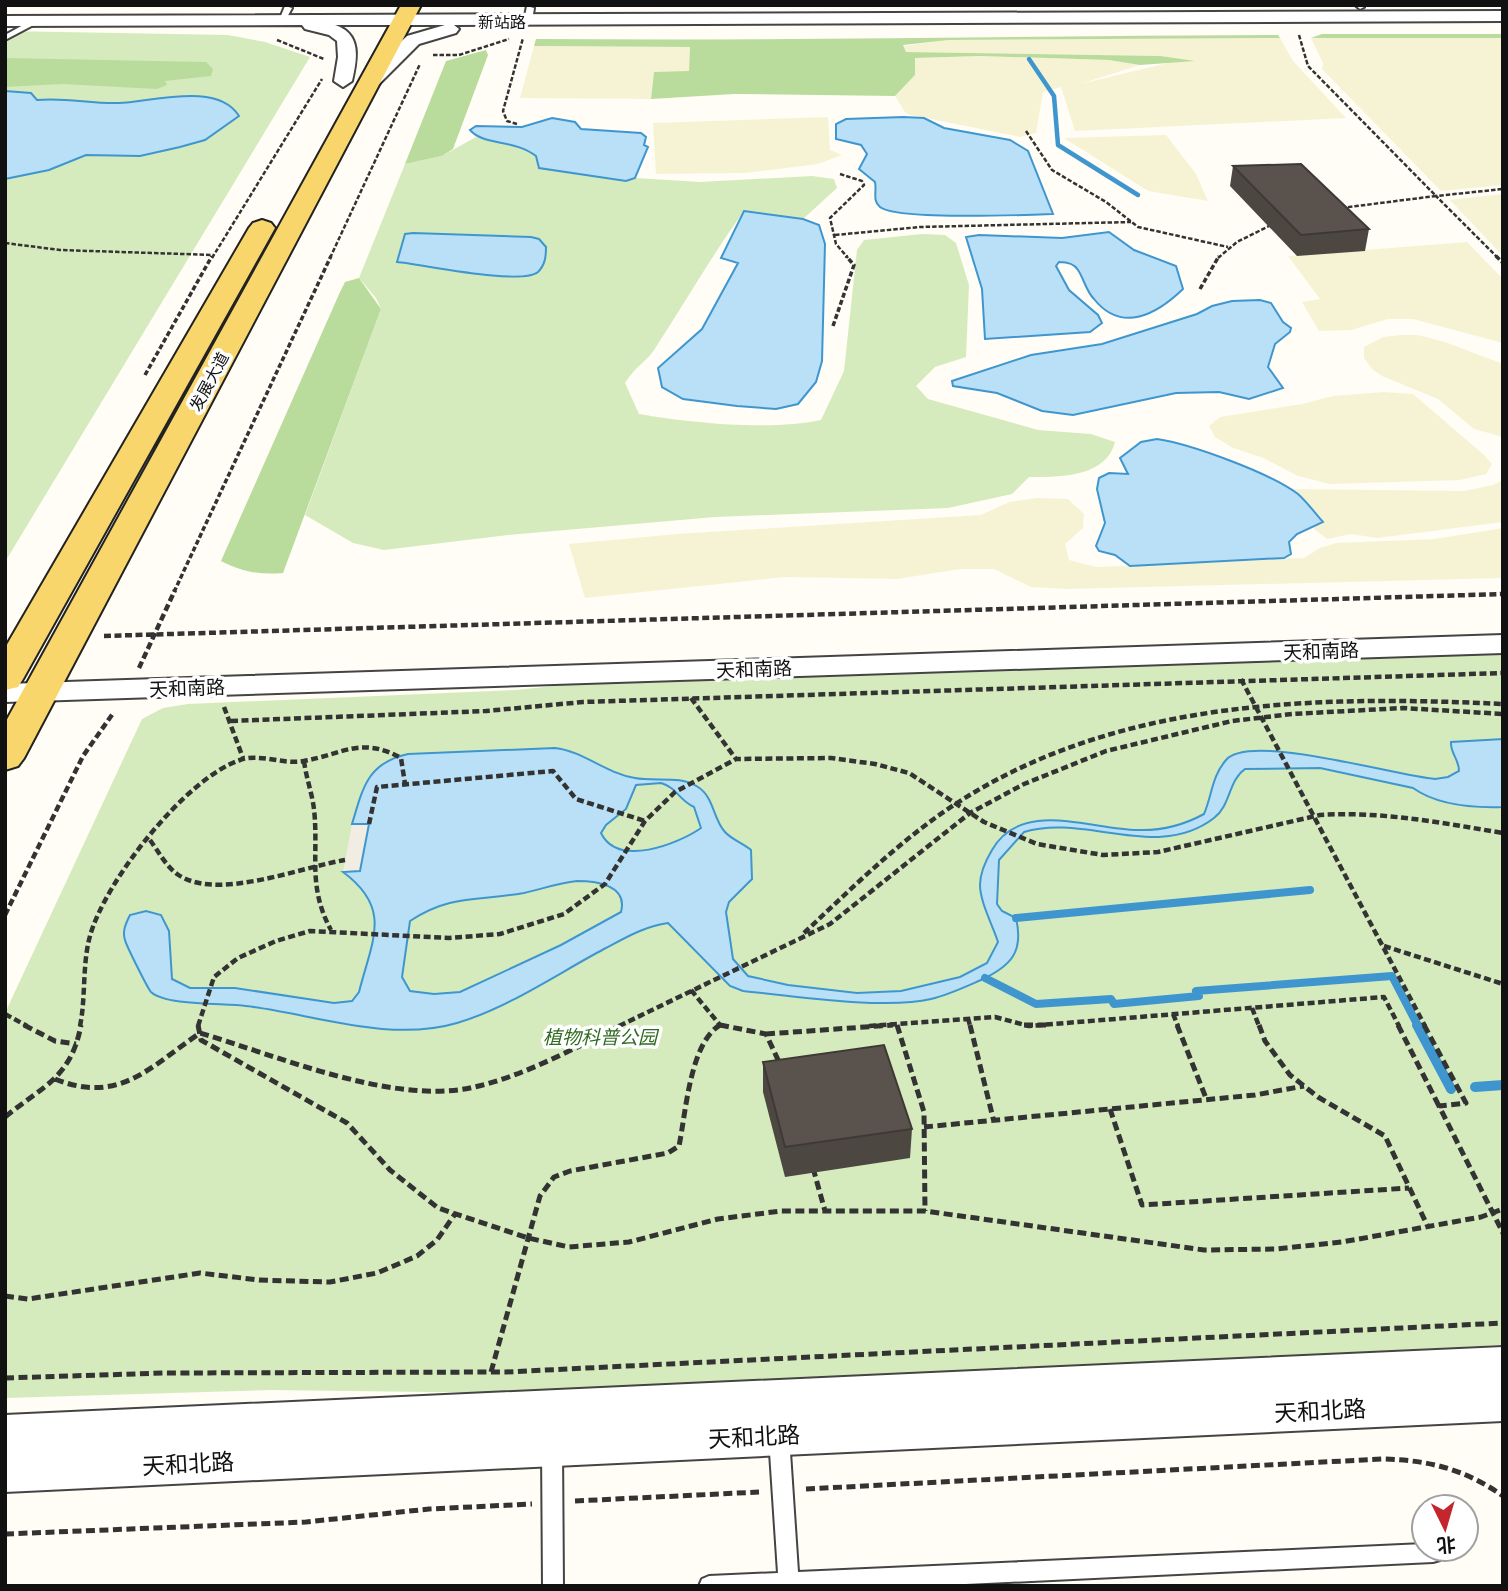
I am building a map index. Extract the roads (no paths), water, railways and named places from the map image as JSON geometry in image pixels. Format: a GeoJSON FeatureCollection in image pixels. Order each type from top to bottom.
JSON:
{"type":"FeatureCollection","features":[{"type":"Feature","properties":{"kind":"main road","name":"发展大道"},"geometry":{"type":"LineString","coordinates":[[7,678],[247,254],[342,75],[394,12]]}},
{"type":"Feature","properties":{"kind":"main road","name":"发展大道"},"geometry":{"type":"LineString","coordinates":[[5,758],[70,636],[342,75]]}},
{"type":"Feature","properties":{"kind":"street"},"geometry":{"type":"LineString","coordinates":[[478,5],[572,14]]}},
{"type":"Feature","properties":{"kind":"street","name":"新站路"},"geometry":{"type":"LineString","coordinates":[[5,8],[247,8],[394,12],[527,21],[572,14],[1503,6]]}},
{"type":"Feature","properties":{"kind":"street","name":"新站路"},"geometry":{"type":"LineString","coordinates":[[5,21],[231,21],[290,11]]}},
{"type":"Feature","properties":{"kind":"street"},"geometry":{"type":"LineString","coordinates":[[342,75],[399,52],[429,33],[466,25],[572,14]]}},
{"type":"Feature","properties":{"kind":"street","name":"新站路"},"geometry":{"type":"LineString","coordinates":[[572,14],[747,23],[1503,16]]}},
{"type":"Feature","properties":{"kind":"street"},"geometry":{"type":"LineString","coordinates":[[231,21],[314,25],[339,32],[348,40],[350,48],[342,75]]}},
{"type":"Feature","properties":{"kind":"street","name":"天和南路"},"geometry":{"type":"LineString","coordinates":[[7,678],[46,680],[135,677],[1503,621]]}},
{"type":"Feature","properties":{"kind":"street","name":"天和南路"},"geometry":{"type":"LineString","coordinates":[[135,677],[214,686],[1503,644]]}},
{"type":"Feature","properties":{"kind":"street","name":"天和北路"},"geometry":{"type":"LineString","coordinates":[[778,1417],[1503,1366]]}},
{"type":"Feature","properties":{"kind":"street","name":"天和北路"},"geometry":{"type":"LineString","coordinates":[[5,1435],[552,1427],[778,1417],[1503,1401]]}},
{"type":"Feature","properties":{"kind":"street","name":"天和北路"},"geometry":{"type":"LineString","coordinates":[[5,1471],[552,1427]]}},
{"type":"Feature","properties":{"kind":"lane"},"geometry":{"type":"LineString","coordinates":[[5,38],[37,21]]}},
{"type":"Feature","properties":{"kind":"lane"},"geometry":{"type":"LineString","coordinates":[[778,1417],[789,1584]]}},
{"type":"Feature","properties":{"kind":"lane"},"geometry":{"type":"LineString","coordinates":[[552,1427],[552,1586]]}},
{"type":"Feature","properties":{"kind":"lane"},"geometry":{"type":"LineString","coordinates":[[709,1586],[1410,1554]]}},
{"type":"Feature","properties":{"kind":"water"},"geometry":{"type":"Polygon","coordinates":[[[5,91],[31,93],[37,100],[109,103],[200,96],[229,105],[239,116],[205,140],[180,147],[140,156],[86,155],[49,170],[5,179],[5,91]]]}},
{"type":"Feature","properties":{"kind":"water"},"geometry":{"type":"Polygon","coordinates":[[[552,118],[575,122],[581,129],[641,133],[646,137],[644,145],[648,147],[635,178],[626,181],[539,168],[536,156],[527,151],[483,138],[470,130],[476,126],[522,127],[552,118]]]}},
{"type":"Feature","properties":{"kind":"water"},"geometry":{"type":"Polygon","coordinates":[[[924,118],[944,128],[1010,140],[1028,151],[1053,214],[910,214],[880,207],[875,199],[875,182],[859,169],[867,154],[861,145],[836,139],[836,124],[846,119],[924,118]]]}},
{"type":"Feature","properties":{"kind":"water"},"geometry":{"type":"Polygon","coordinates":[[[744,211],[803,219],[819,225],[825,244],[822,361],[816,382],[798,404],[776,409],[683,399],[662,387],[658,368],[702,329],[738,263],[721,258],[744,211]]]}},
{"type":"Feature","properties":{"kind":"water"},"geometry":{"type":"Polygon","coordinates":[[[1109,232],[1134,250],[1176,266],[1183,289],[1151,312],[1128,318],[1116,316],[1105,310],[1091,296],[1076,268],[1070,263],[1059,262],[1056,266],[1069,290],[1098,315],[1102,323],[1090,332],[985,339],[982,289],[966,237],[979,235],[1062,238],[1109,232]]]}},
{"type":"Feature","properties":{"kind":"water"},"geometry":{"type":"Polygon","coordinates":[[[405,234],[531,237],[539,239],[546,247],[545,257],[538,272],[512,277],[397,262],[405,234]]]}},
{"type":"Feature","properties":{"kind":"water"},"geometry":{"type":"Polygon","coordinates":[[[1260,300],[1271,303],[1283,322],[1291,328],[1290,332],[1275,344],[1268,367],[1283,388],[1249,399],[1219,392],[1176,393],[1073,415],[1042,411],[997,393],[953,386],[952,381],[1031,355],[1102,344],[1197,314],[1212,306],[1232,301],[1260,300]]]}},
{"type":"Feature","properties":{"kind":"water"},"geometry":{"type":"Polygon","coordinates":[[[1157,439],[1209,453],[1269,477],[1298,494],[1323,522],[1297,534],[1289,542],[1291,554],[1284,558],[1130,566],[1115,555],[1099,551],[1096,546],[1105,523],[1097,489],[1099,478],[1109,473],[1128,474],[1120,458],[1141,442],[1157,439]]]}},
{"type":"Feature","properties":{"kind":"water"},"geometry":{"type":"Polygon","coordinates":[[[1503,739],[1503,807],[1444,802],[1413,788],[1320,768],[1245,769],[1235,780],[1220,813],[1192,830],[1169,836],[1145,837],[1071,828],[1024,832],[999,860],[997,904],[1002,911],[1016,918],[1018,930],[1013,956],[1000,969],[981,980],[944,995],[912,1002],[865,1003],[743,991],[730,986],[668,923],[627,937],[514,1000],[476,1017],[431,1028],[378,1029],[246,1006],[169,1000],[151,992],[124,937],[130,915],[146,911],[161,915],[169,931],[172,979],[190,988],[235,988],[334,1003],[352,1001],[359,992],[375,926],[368,899],[359,886],[343,872],[360,871],[369,824],[352,824],[364,788],[375,771],[394,758],[408,754],[555,748],[575,753],[624,775],[683,781],[703,791],[725,832],[751,850],[752,879],[729,902],[726,912],[733,959],[748,976],[788,985],[857,993],[901,991],[960,977],[987,963],[998,942],[982,899],[981,876],[992,850],[1005,834],[1020,825],[1058,820],[1146,830],[1180,825],[1204,814],[1221,766],[1226,760],[1240,753],[1292,753],[1435,779],[1448,777],[1459,771],[1451,742],[1503,739]],[[661,783],[636,785],[626,809],[606,825],[601,833],[609,843],[621,849],[649,850],[664,846],[701,828],[694,807],[661,783]],[[577,881],[524,893],[452,902],[438,906],[410,921],[402,977],[410,991],[434,994],[460,992],[561,945],[621,912],[622,903],[615,890],[593,882],[577,881]]]}},
{"type":"Feature","properties":{"kind":"waterway"},"geometry":{"type":"LineString","coordinates":[[1029,59],[1054,96],[1058,145],[1138,195]]}},
{"type":"Feature","properties":{"kind":"waterway"},"geometry":{"type":"LineString","coordinates":[[1016,918],[1310,890]]}},
{"type":"Feature","properties":{"kind":"waterway"},"geometry":{"type":"LineString","coordinates":[[985,978],[1036,1004],[1111,999],[1114,1004],[1199,996],[1196,991],[1392,976],[1418,1026]]}},
{"type":"Feature","properties":{"kind":"waterway"},"geometry":{"type":"LineString","coordinates":[[1417,1025],[1451,1089]]}},
{"type":"Feature","properties":{"kind":"waterway"},"geometry":{"type":"LineString","coordinates":[[1475,1087],[1503,1085]]}},
{"type":"Feature","properties":{"kind":"park label","name":"植物科普公园"},"geometry":{"type":"Point","coordinates":[600,1036]}}]}
